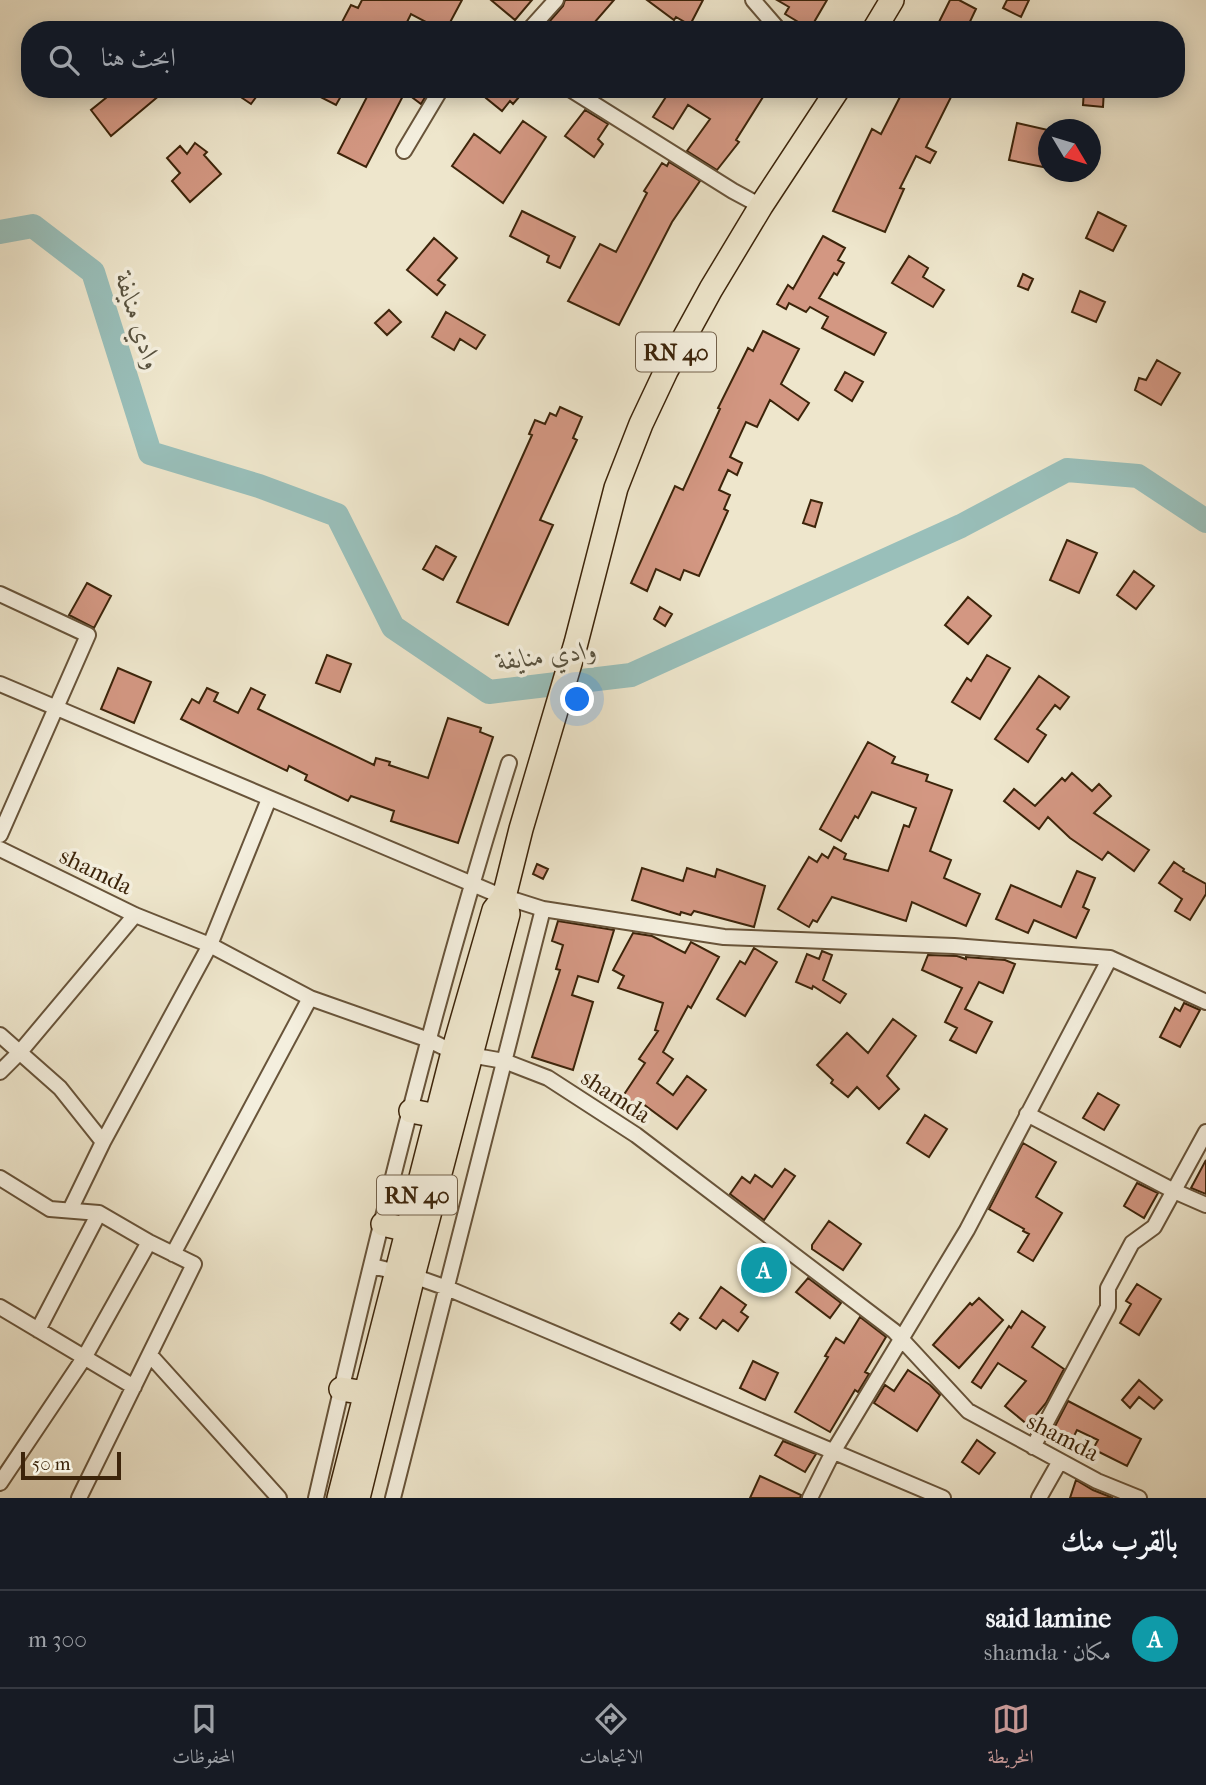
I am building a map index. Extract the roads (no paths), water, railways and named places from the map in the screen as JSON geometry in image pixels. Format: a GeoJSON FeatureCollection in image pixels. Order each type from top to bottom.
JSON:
{"type":"FeatureCollection","features":[{"type":"Feature","properties":{"kind":"main road"},"geometry":{"type":"LineString","coordinates":[[879,21],[892,0]]}},
{"type":"Feature","properties":{"kind":"main road","name":"RN 40"},"geometry":{"type":"LineString","coordinates":[[359,1498],[406,1274],[462,1055],[508,914],[504,897],[521,829],[576,643],[616,488],[641,424],[690,327],[761,206],[832,98]]}},
{"type":"Feature","properties":{"kind":"main road","name":"RN 40"},"geometry":{"type":"LineString","coordinates":[[339,1498],[365,1393],[406,1274],[408,1230],[437,1116],[462,1055]]}},
{"type":"Feature","properties":{"kind":"main road"},"geometry":{"type":"LineString","coordinates":[[411,1111],[437,1116]]}},
{"type":"Feature","properties":{"kind":"main road"},"geometry":{"type":"LineString","coordinates":[[383,1224],[408,1230]]}},
{"type":"Feature","properties":{"kind":"main road"},"geometry":{"type":"LineString","coordinates":[[341,1389],[365,1393]]}},
{"type":"Feature","properties":{"kind":"street"},"geometry":{"type":"LineString","coordinates":[[537,21],[556,0]]}},
{"type":"Feature","properties":{"kind":"street"},"geometry":{"type":"LineString","coordinates":[[753,0],[771,21]]}},
{"type":"Feature","properties":{"kind":"street"},"geometry":{"type":"LineString","coordinates":[[404,151],[436,98]]}},
{"type":"Feature","properties":{"kind":"street"},"geometry":{"type":"LineString","coordinates":[[584,98],[761,206]]}},
{"type":"Feature","properties":{"kind":"street"},"geometry":{"type":"LineString","coordinates":[[0,594],[88,635],[57,706],[6,805],[0,835]]}},
{"type":"Feature","properties":{"kind":"street"},"geometry":{"type":"LineString","coordinates":[[0,684],[504,897],[542,909],[724,937],[954,946],[1110,958],[1206,1002]]}},
{"type":"Feature","properties":{"kind":"street"},"geometry":{"type":"LineString","coordinates":[[316,1498],[429,1040],[472,883],[509,763]]}},
{"type":"Feature","properties":{"kind":"street"},"geometry":{"type":"LineString","coordinates":[[70,1210],[103,1142],[210,945],[270,799]]}},
{"type":"Feature","properties":{"kind":"street","name":"shamda"},"geometry":{"type":"LineString","coordinates":[[0,849],[135,915],[210,945],[310,998],[429,1040],[462,1055],[504,1061],[548,1078],[636,1135],[900,1338],[968,1411],[1060,1461],[1139,1498]]}},
{"type":"Feature","properties":{"kind":"street"},"geometry":{"type":"LineString","coordinates":[[393,1498],[542,909]]}},
{"type":"Feature","properties":{"kind":"street"},"geometry":{"type":"LineString","coordinates":[[0,1072],[20,1052],[135,915]]}},
{"type":"Feature","properties":{"kind":"street"},"geometry":{"type":"LineString","coordinates":[[810,1498],[833,1451],[967,1230],[1110,958]]}},
{"type":"Feature","properties":{"kind":"street"},"geometry":{"type":"LineString","coordinates":[[173,1254],[310,998]]}},
{"type":"Feature","properties":{"kind":"street"},"geometry":{"type":"LineString","coordinates":[[0,1035],[60,1088],[103,1142]]}},
{"type":"Feature","properties":{"kind":"street"},"geometry":{"type":"LineString","coordinates":[[1027,1114],[1206,1205]]}},
{"type":"Feature","properties":{"kind":"street"},"geometry":{"type":"LineString","coordinates":[[1033,1447],[1108,1307],[1108,1288],[1132,1243],[1154,1227],[1206,1132]]}},
{"type":"Feature","properties":{"kind":"street"},"geometry":{"type":"LineString","coordinates":[[2,1184],[50,1209],[99,1213],[194,1264],[79,1498]]}},
{"type":"Feature","properties":{"kind":"street"},"geometry":{"type":"LineString","coordinates":[[38,1331],[99,1213]]}},
{"type":"Feature","properties":{"kind":"street"},"geometry":{"type":"LineString","coordinates":[[0,1483],[84,1358],[149,1242]]}},
{"type":"Feature","properties":{"kind":"street"},"geometry":{"type":"LineString","coordinates":[[372,1266],[447,1288],[943,1498]]}},
{"type":"Feature","properties":{"kind":"street"},"geometry":{"type":"LineString","coordinates":[[0,1307],[134,1387]]}},
{"type":"Feature","properties":{"kind":"street"},"geometry":{"type":"LineString","coordinates":[[150,1355],[279,1498]]}},
{"type":"Feature","properties":{"kind":"street"},"geometry":{"type":"LineString","coordinates":[[1039,1498],[1060,1461]]}},
{"type":"Feature","properties":{"kind":"waterway","name":"وادي منايفة"},"geometry":{"type":"LineString","coordinates":[[0,232],[33,226],[93,272],[150,453],[259,486],[337,515],[393,627],[489,692],[631,675],[961,526],[1067,470],[1138,476],[1206,521]]}},
{"type":"Feature","properties":{"kind":"place","name":"said lamine"},"geometry":{"type":"Point","coordinates":[764,1270]}}]}
